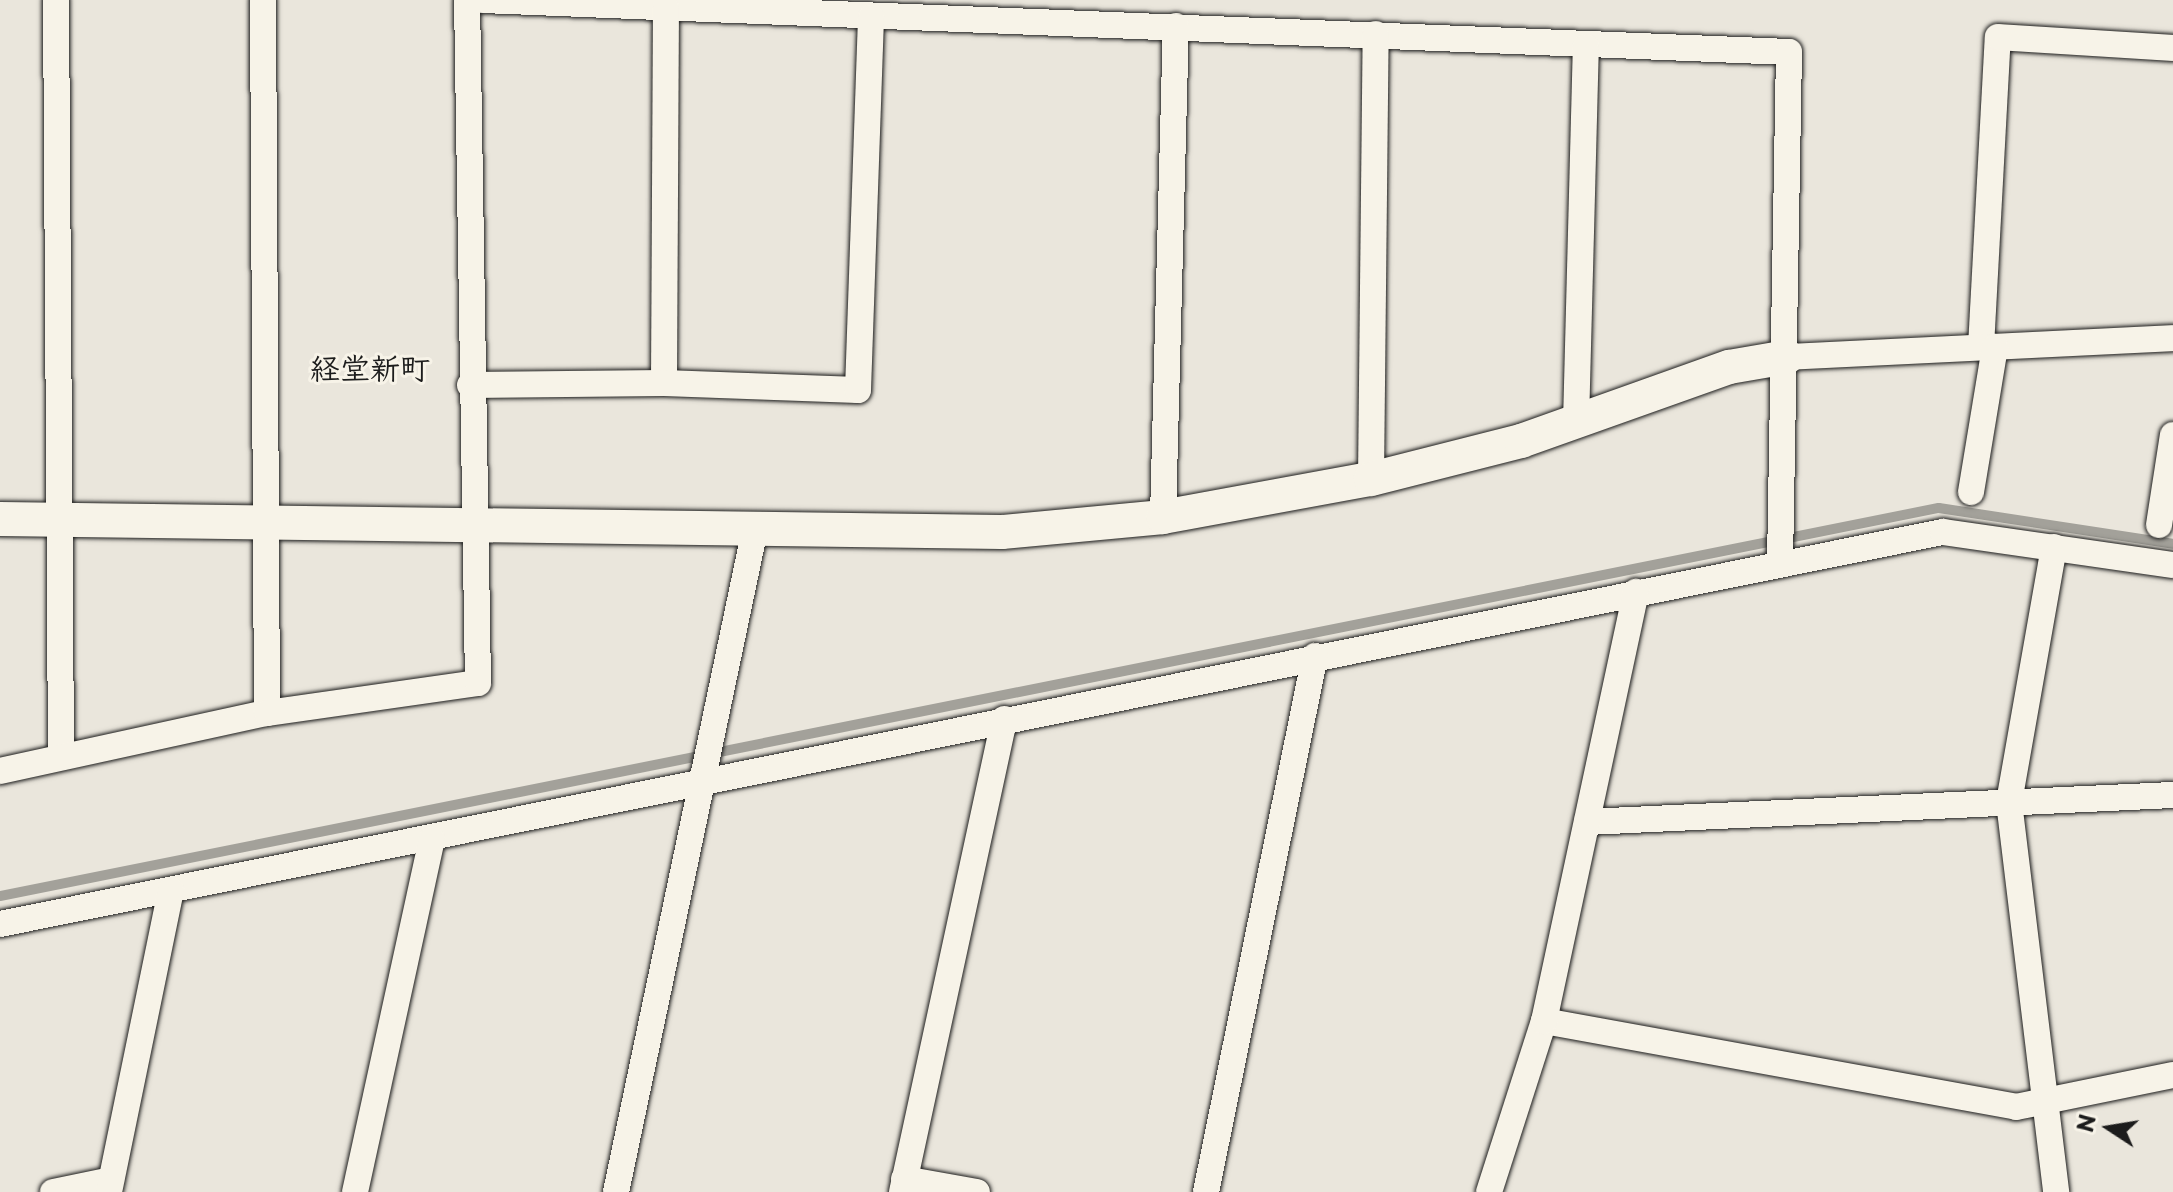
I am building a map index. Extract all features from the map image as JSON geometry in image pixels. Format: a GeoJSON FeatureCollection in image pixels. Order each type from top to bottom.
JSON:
{"type":"FeatureCollection","features":[{"type":"Feature","properties":{"kind":"street"},"geometry":{"type":"LineString","coordinates":[[56,0],[61,757]]}},
{"type":"Feature","properties":{"kind":"street"},"geometry":{"type":"LineString","coordinates":[[263,0],[267,713]]}},
{"type":"Feature","properties":{"kind":"street"},"geometry":{"type":"LineString","coordinates":[[0,771],[267,713],[478,683],[472,527],[467,0]]}},
{"type":"Feature","properties":{"kind":"street"},"geometry":{"type":"LineString","coordinates":[[483,0],[1376,34],[1586,47],[1789,52],[1787,357],[1780,560]]}},
{"type":"Feature","properties":{"kind":"street"},"geometry":{"type":"LineString","coordinates":[[664,383],[666,8]]}},
{"type":"Feature","properties":{"kind":"street"},"geometry":{"type":"LineString","coordinates":[[470,385],[664,383],[858,390],[871,17]]}},
{"type":"Feature","properties":{"kind":"street"},"geometry":{"type":"LineString","coordinates":[[1163,517],[1176,26]]}},
{"type":"Feature","properties":{"kind":"street"},"geometry":{"type":"LineString","coordinates":[[1371,479],[1376,34]]}},
{"type":"Feature","properties":{"kind":"street"},"geometry":{"type":"LineString","coordinates":[[1971,492],[1988,347],[1998,37],[2173,48]]}},
{"type":"Feature","properties":{"kind":"street"},"geometry":{"type":"LineString","coordinates":[[1576,423],[1586,47]]}},
{"type":"Feature","properties":{"kind":"street"},"geometry":{"type":"LineString","coordinates":[[0,519],[1002,532],[1163,517],[1371,479],[1576,423],[1729,367],[1787,357],[2173,338]]}},
{"type":"Feature","properties":{"kind":"street"},"geometry":{"type":"LineString","coordinates":[[2159,525],[2173,435]]}},
{"type":"Feature","properties":{"kind":"street"},"geometry":{"type":"LineString","coordinates":[[616,1192],[755,529]]}},
{"type":"Feature","properties":{"kind":"street"},"geometry":{"type":"LineString","coordinates":[[0,924],[432,839],[1780,560],[1943,532],[2173,565]]}},
{"type":"Feature","properties":{"kind":"street"},"geometry":{"type":"LineString","coordinates":[[2054,547],[2009,802],[2056,1192]]}},
{"type":"Feature","properties":{"kind":"street"},"geometry":{"type":"LineString","coordinates":[[1489,1192],[1544,1021],[1636,592]]}},
{"type":"Feature","properties":{"kind":"street"},"geometry":{"type":"LineString","coordinates":[[1206,1192],[1315,656]]}},
{"type":"Feature","properties":{"kind":"street"},"geometry":{"type":"LineString","coordinates":[[977,1192],[903,1186],[1004,719]]}},
{"type":"Feature","properties":{"kind":"street"},"geometry":{"type":"LineString","coordinates":[[1587,822],[2173,795]]}},
{"type":"Feature","properties":{"kind":"street"},"geometry":{"type":"LineString","coordinates":[[355,1192],[432,839]]}},
{"type":"Feature","properties":{"kind":"street"},"geometry":{"type":"LineString","coordinates":[[53,1192],[110,1186],[171,890]]}},
{"type":"Feature","properties":{"kind":"street"},"geometry":{"type":"LineString","coordinates":[[1544,1021],[2016,1107],[2046,1104],[2173,1075]]}},
{"type":"Feature","properties":{"kind":"waterway"},"geometry":{"type":"LineString","coordinates":[[0,896],[1939,508],[2173,544]]}},
{"type":"Feature","properties":{"kind":"district","name":"経堂新町"},"geometry":{"type":"Point","coordinates":[370,367]}}]}
